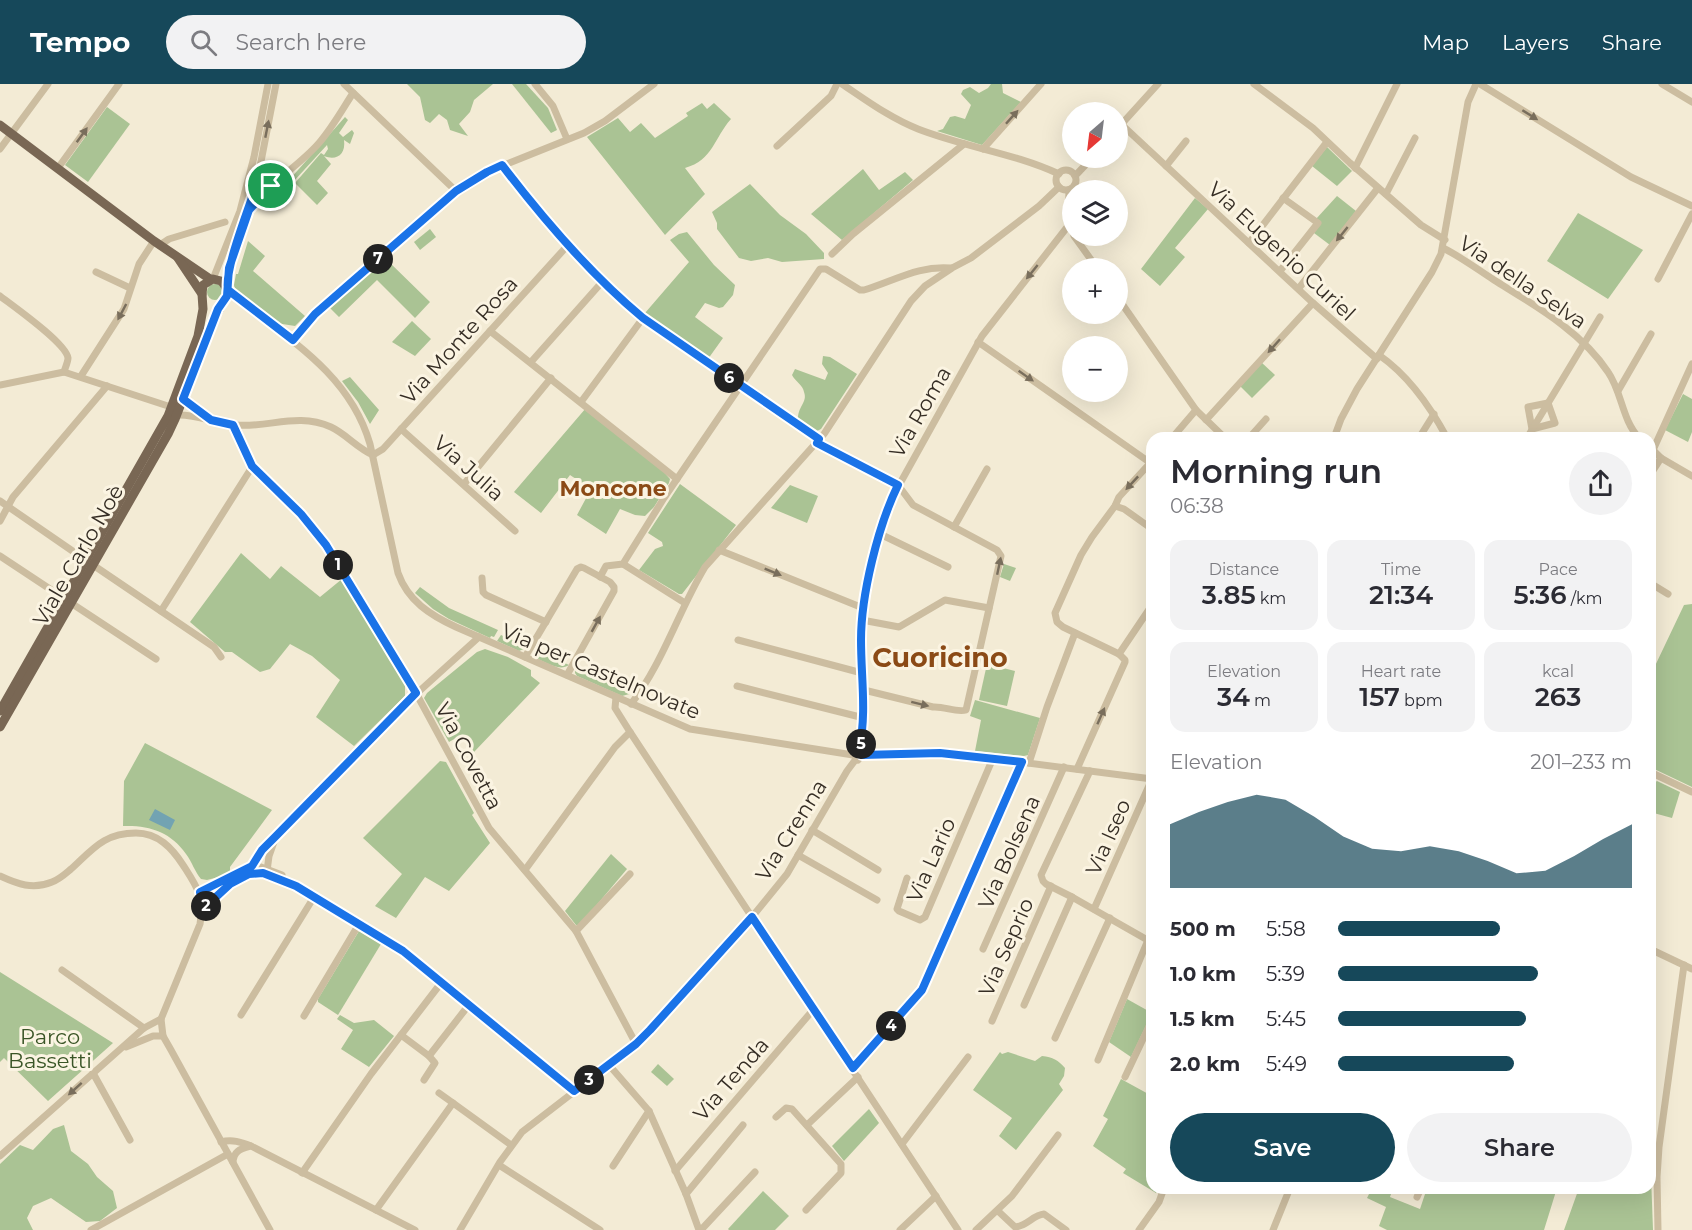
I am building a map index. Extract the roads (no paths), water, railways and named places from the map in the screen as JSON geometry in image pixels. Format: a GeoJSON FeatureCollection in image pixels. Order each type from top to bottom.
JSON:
{"type":"FeatureCollection","features":[{"type":"Feature","properties":{"kind":"main road"},"geometry":{"type":"LineString","coordinates":[[0,125],[178,258],[212,279],[221,281],[227,288],[223,302],[211,304],[202,296],[178,258]]}},
{"type":"Feature","properties":{"kind":"main road"},"geometry":{"type":"LineString","coordinates":[[202,296],[204,285],[212,279]]}},
{"type":"Feature","properties":{"kind":"main road","name":"Viale Carlo Noè"},"geometry":{"type":"LineString","coordinates":[[90,563],[168,416],[198,336],[202,296]]}},
{"type":"Feature","properties":{"kind":"main road","name":"Viale Carlo Noè"},"geometry":{"type":"LineString","coordinates":[[0,711],[68,601],[177,415],[223,302]]}},
{"type":"Feature","properties":{"kind":"main road","name":"Viale Carlo Noè"},"geometry":{"type":"LineString","coordinates":[[0,727],[68,601]]}},
{"type":"Feature","properties":{"kind":"street"},"geometry":{"type":"LineString","coordinates":[[0,149],[48,84]]}},
{"type":"Feature","properties":{"kind":"street"},"geometry":{"type":"LineString","coordinates":[[212,279],[240,211],[254,157],[268,84]]}},
{"type":"Feature","properties":{"kind":"street"},"geometry":{"type":"LineString","coordinates":[[276,84],[257,182],[229,268],[227,288],[244,304],[293,340],[329,372],[342,387],[360,417],[373,455]]}},
{"type":"Feature","properties":{"kind":"street"},"geometry":{"type":"LineString","coordinates":[[344,84],[456,191]]}},
{"type":"Feature","properties":{"kind":"street"},"geometry":{"type":"LineString","coordinates":[[535,84],[553,106],[567,139]]}},
{"type":"Feature","properties":{"kind":"street"},"geometry":{"type":"LineString","coordinates":[[293,340],[315,314],[456,191],[487,172],[605,121],[654,84]]}},
{"type":"Feature","properties":{"kind":"street"},"geometry":{"type":"LineString","coordinates":[[777,146],[831,96],[837,84]]}},
{"type":"Feature","properties":{"kind":"street"},"geometry":{"type":"LineString","coordinates":[[842,84],[905,124],[964,144],[1042,166],[1059,174]]}},
{"type":"Feature","properties":{"kind":"street"},"geometry":{"type":"LineString","coordinates":[[983,149],[1041,84]]}},
{"type":"Feature","properties":{"kind":"street","name":"Via della Selva"},"geometry":{"type":"LineString","coordinates":[[1254,84],[1313,128],[1355,168],[1444,244],[1584,343],[1608,371],[1634,432]]}},
{"type":"Feature","properties":{"kind":"street"},"geometry":{"type":"LineString","coordinates":[[1355,168],[1397,84]]}},
{"type":"Feature","properties":{"kind":"street"},"geometry":{"type":"LineString","coordinates":[[1337,432],[1350,401],[1432,272],[1444,244],[1468,102],[1478,84],[1631,177],[1692,206]]}},
{"type":"Feature","properties":{"kind":"street"},"geometry":{"type":"LineString","coordinates":[[1662,84],[1692,102]]}},
{"type":"Feature","properties":{"kind":"street"},"geometry":{"type":"LineString","coordinates":[[58,168],[116,85]]}},
{"type":"Feature","properties":{"kind":"street"},"geometry":{"type":"LineString","coordinates":[[1128,116],[1154,86]]}},
{"type":"Feature","properties":{"kind":"street"},"geometry":{"type":"LineString","coordinates":[[249,210],[271,186],[291,171],[319,143],[353,93]]}},
{"type":"Feature","properties":{"kind":"street","name":"Via Eugenio Curiel"},"geometry":{"type":"LineString","coordinates":[[1128,134],[1166,166],[1313,303],[1378,357],[1388,361],[1422,397],[1444,432]]}},
{"type":"Feature","properties":{"kind":"street"},"geometry":{"type":"LineString","coordinates":[[1386,194],[1415,138]]}},
{"type":"Feature","properties":{"kind":"street"},"geometry":{"type":"LineString","coordinates":[[1166,166],[1186,141]]}},
{"type":"Feature","properties":{"kind":"street"},"geometry":{"type":"LineString","coordinates":[[1249,243],[1328,142]]}},
{"type":"Feature","properties":{"kind":"street"},"geometry":{"type":"LineString","coordinates":[[832,254],[853,234],[964,144]]}},
{"type":"Feature","properties":{"kind":"street"},"geometry":{"type":"LineString","coordinates":[[502,165],[568,245],[643,318],[818,441],[898,485],[913,505],[1000,553],[968,708],[964,711],[941,706],[933,707],[864,690]]}},
{"type":"Feature","properties":{"kind":"street"},"geometry":{"type":"LineString","coordinates":[[1075,180],[1075,176],[1083,168]]}},
{"type":"Feature","properties":{"kind":"street"},"geometry":{"type":"LineString","coordinates":[[1059,187],[1057,179],[1059,174],[1068,170],[1075,176]]}},
{"type":"Feature","properties":{"kind":"street"},"geometry":{"type":"LineString","coordinates":[[257,182],[271,186]]}},
{"type":"Feature","properties":{"kind":"street"},"geometry":{"type":"LineString","coordinates":[[631,704],[645,684],[705,567],[818,441],[911,301],[926,286],[971,258],[1039,206],[1059,187]]}},
{"type":"Feature","properties":{"kind":"street"},"geometry":{"type":"LineString","coordinates":[[1299,288],[1378,188]]}},
{"type":"Feature","properties":{"kind":"street"},"geometry":{"type":"LineString","coordinates":[[1280,271],[1318,223],[1283,198]]}},
{"type":"Feature","properties":{"kind":"street"},"geometry":{"type":"LineString","coordinates":[[1658,279],[1692,214]]}},
{"type":"Feature","properties":{"kind":"street"},"geometry":{"type":"LineString","coordinates":[[81,376],[124,309],[139,264],[157,243],[225,222]]}},
{"type":"Feature","properties":{"kind":"street","name":"Via Roma"},"geometry":{"type":"LineString","coordinates":[[858,755],[864,718],[863,608],[888,505],[978,342],[1062,244]]}},
{"type":"Feature","properties":{"kind":"street","name":"Via Monte Rosa"},"geometry":{"type":"LineString","coordinates":[[373,455],[383,449],[568,245]]}},
{"type":"Feature","properties":{"kind":"street"},"geometry":{"type":"LineString","coordinates":[[623,564],[677,479],[820,269],[826,269],[860,290],[864,290],[913,271],[941,267],[952,268]]}},
{"type":"Feature","properties":{"kind":"street"},"geometry":{"type":"LineString","coordinates":[[96,272],[130,288]]}},
{"type":"Feature","properties":{"kind":"street"},"geometry":{"type":"LineString","coordinates":[[531,362],[603,281]]}},
{"type":"Feature","properties":{"kind":"street"},"geometry":{"type":"LineString","coordinates":[[0,296],[49,334],[65,351],[68,359],[64,372]]}},
{"type":"Feature","properties":{"kind":"street"},"geometry":{"type":"LineString","coordinates":[[223,302],[232,299],[244,304]]}},
{"type":"Feature","properties":{"kind":"street"},"geometry":{"type":"LineString","coordinates":[[1206,420],[1313,303]]}},
{"type":"Feature","properties":{"kind":"street"},"geometry":{"type":"LineString","coordinates":[[1128,312],[1196,410],[1219,432]]}},
{"type":"Feature","properties":{"kind":"street","name":"Via della Selva"},"geometry":{"type":"LineString","coordinates":[[1584,343],[1600,317]]}},
{"type":"Feature","properties":{"kind":"street"},"geometry":{"type":"LineString","coordinates":[[581,402],[643,318]]}},
{"type":"Feature","properties":{"kind":"street"},"geometry":{"type":"LineString","coordinates":[[490,330],[677,479]]}},
{"type":"Feature","properties":{"kind":"street"},"geometry":{"type":"LineString","coordinates":[[1618,391],[1652,334]]}},
{"type":"Feature","properties":{"kind":"street"},"geometry":{"type":"LineString","coordinates":[[978,342],[1146,459]]}},
{"type":"Feature","properties":{"kind":"street"},"geometry":{"type":"LineString","coordinates":[[1530,432],[1584,343]]}},
{"type":"Feature","properties":{"kind":"street"},"geometry":{"type":"LineString","coordinates":[[1656,439],[1692,364]]}},
{"type":"Feature","properties":{"kind":"street"},"geometry":{"type":"LineString","coordinates":[[0,385],[64,372],[171,406]]}},
{"type":"Feature","properties":{"kind":"street"},"geometry":{"type":"LineString","coordinates":[[464,484],[551,378]]}},
{"type":"Feature","properties":{"kind":"street"},"geometry":{"type":"LineString","coordinates":[[0,521],[20,488],[107,386]]}},
{"type":"Feature","properties":{"kind":"street"},"geometry":{"type":"LineString","coordinates":[[183,399],[211,420]]}},
{"type":"Feature","properties":{"kind":"street"},"geometry":{"type":"LineString","coordinates":[[1532,429],[1528,407],[1548,403]]}},
{"type":"Feature","properties":{"kind":"street"},"geometry":{"type":"LineString","coordinates":[[1532,429],[1555,423],[1548,403]]}},
{"type":"Feature","properties":{"kind":"street"},"geometry":{"type":"LineString","coordinates":[[1177,432],[1196,410]]}},
{"type":"Feature","properties":{"kind":"street"},"geometry":{"type":"LineString","coordinates":[[1423,432],[1434,414]]}},
{"type":"Feature","properties":{"kind":"street"},"geometry":{"type":"LineString","coordinates":[[177,415],[245,426],[293,419],[308,420],[343,434],[373,455]]}},
{"type":"Feature","properties":{"kind":"street"},"geometry":{"type":"LineString","coordinates":[[1254,432],[1266,419]]}},
{"type":"Feature","properties":{"kind":"street","name":"Via Covetta"},"geometry":{"type":"LineString","coordinates":[[233,425],[252,466],[301,514],[326,545],[416,693],[489,828],[576,931],[636,1044]]}},
{"type":"Feature","properties":{"kind":"street","name":"Via Julia"},"geometry":{"type":"LineString","coordinates":[[401,429],[515,531]]}},
{"type":"Feature","properties":{"kind":"street"},"geometry":{"type":"LineString","coordinates":[[1656,454],[1692,476]]}},
{"type":"Feature","properties":{"kind":"street","name":"Via per Castelnovate"},"geometry":{"type":"LineString","coordinates":[[373,455],[393,556],[406,591],[425,611],[690,729],[858,755],[940,753],[1146,778]]}},
{"type":"Feature","properties":{"kind":"street"},"geometry":{"type":"LineString","coordinates":[[1656,466],[1661,458]]}},
{"type":"Feature","properties":{"kind":"street"},"geometry":{"type":"LineString","coordinates":[[161,611],[252,466]]}},
{"type":"Feature","properties":{"kind":"street"},"geometry":{"type":"LineString","coordinates":[[954,527],[987,469]]}},
{"type":"Feature","properties":{"kind":"street"},"geometry":{"type":"LineString","coordinates":[[1077,769],[1125,660],[1119,654],[1057,622],[1055,609],[1081,555],[1115,506],[1119,496],[1146,469]]}},
{"type":"Feature","properties":{"kind":"street"},"geometry":{"type":"LineString","coordinates":[[0,501],[214,647],[221,657]]}},
{"type":"Feature","properties":{"kind":"street"},"geometry":{"type":"LineString","coordinates":[[1115,506],[1124,509],[1146,525]]}},
{"type":"Feature","properties":{"kind":"street"},"geometry":{"type":"LineString","coordinates":[[880,534],[948,567]]}},
{"type":"Feature","properties":{"kind":"street"},"geometry":{"type":"LineString","coordinates":[[719,550],[863,608]]}},
{"type":"Feature","properties":{"kind":"street"},"geometry":{"type":"LineString","coordinates":[[0,556],[156,659]]}},
{"type":"Feature","properties":{"kind":"street"},"geometry":{"type":"LineString","coordinates":[[600,577],[606,566],[623,564],[685,603]]}},
{"type":"Feature","properties":{"kind":"street"},"geometry":{"type":"LineString","coordinates":[[525,657],[578,567],[584,568],[610,582],[614,591],[567,675]]}},
{"type":"Feature","properties":{"kind":"street"},"geometry":{"type":"LineString","coordinates":[[482,578],[483,592],[486,595],[546,622]]}},
{"type":"Feature","properties":{"kind":"street"},"geometry":{"type":"LineString","coordinates":[[1656,587],[1668,594]]}},
{"type":"Feature","properties":{"kind":"street"},"geometry":{"type":"LineString","coordinates":[[862,620],[899,627],[945,600],[989,608]]}},
{"type":"Feature","properties":{"kind":"street"},"geometry":{"type":"LineString","coordinates":[[1119,654],[1146,614]]}},
{"type":"Feature","properties":{"kind":"street"},"geometry":{"type":"LineString","coordinates":[[853,1068],[922,990],[1026,762],[1075,633]]}},
{"type":"Feature","properties":{"kind":"street"},"geometry":{"type":"LineString","coordinates":[[200,892],[252,866],[276,836],[416,693],[479,637]]}},
{"type":"Feature","properties":{"kind":"street"},"geometry":{"type":"LineString","coordinates":[[738,640],[862,672]]}},
{"type":"Feature","properties":{"kind":"street"},"geometry":{"type":"LineString","coordinates":[[737,686],[864,718]]}},
{"type":"Feature","properties":{"kind":"street"},"geometry":{"type":"LineString","coordinates":[[616,698],[615,708],[630,732],[958,1230]]}},
{"type":"Feature","properties":{"kind":"street"},"geometry":{"type":"LineString","coordinates":[[525,870],[615,747],[630,732]]}},
{"type":"Feature","properties":{"kind":"street","name":"Via Crenna"},"geometry":{"type":"LineString","coordinates":[[460,1230],[511,1145],[535,1121],[636,1044],[752,917],[787,874],[858,755]]}},
{"type":"Feature","properties":{"kind":"street","name":"Via Lario"},"geometry":{"type":"LineString","coordinates":[[907,878],[897,909],[909,916],[922,919],[993,758]]}},
{"type":"Feature","properties":{"kind":"street","name":"Via Bolsena"},"geometry":{"type":"LineString","coordinates":[[983,949],[1064,767]]}},
{"type":"Feature","properties":{"kind":"street"},"geometry":{"type":"LineString","coordinates":[[1090,771],[1041,875],[1042,881],[1146,939]]}},
{"type":"Feature","properties":{"kind":"street"},"geometry":{"type":"LineString","coordinates":[[1656,775],[1692,792]]}},
{"type":"Feature","properties":{"kind":"street","name":"Via Iseo"},"geometry":{"type":"LineString","coordinates":[[1094,909],[1146,792]]}},
{"type":"Feature","properties":{"kind":"street"},"geometry":{"type":"LineString","coordinates":[[812,830],[878,870]]}},
{"type":"Feature","properties":{"kind":"street"},"geometry":{"type":"LineString","coordinates":[[0,876],[24,886],[39,886],[52,882],[62,877],[104,840],[123,833],[142,833],[155,837],[170,847],[200,892],[203,909],[201,924],[161,1019],[163,1036],[270,1230]]}},
{"type":"Feature","properties":{"kind":"street"},"geometry":{"type":"LineString","coordinates":[[264,870],[276,836]]}},
{"type":"Feature","properties":{"kind":"street","name":"Via Lario"},"geometry":{"type":"LineString","coordinates":[[798,855],[877,900]]}},
{"type":"Feature","properties":{"kind":"street"},"geometry":{"type":"LineString","coordinates":[[258,857],[264,870]]}},
{"type":"Feature","properties":{"kind":"street"},"geometry":{"type":"LineString","coordinates":[[252,866],[284,876],[296,886],[403,951],[574,1091]]}},
{"type":"Feature","properties":{"kind":"street"},"geometry":{"type":"LineString","coordinates":[[203,909],[230,884],[249,874],[264,870]]}},
{"type":"Feature","properties":{"kind":"street"},"geometry":{"type":"LineString","coordinates":[[576,931],[630,874]]}},
{"type":"Feature","properties":{"kind":"street","name":"Via Seprio"},"geometry":{"type":"LineString","coordinates":[[992,1021],[1051,886]]}},
{"type":"Feature","properties":{"kind":"street"},"geometry":{"type":"LineString","coordinates":[[241,1015],[314,897]]}},
{"type":"Feature","properties":{"kind":"street"},"geometry":{"type":"LineString","coordinates":[[1024,1005],[1072,897]]}},
{"type":"Feature","properties":{"kind":"street"},"geometry":{"type":"LineString","coordinates":[[1055,1038],[1110,918]]}},
{"type":"Feature","properties":{"kind":"street"},"geometry":{"type":"LineString","coordinates":[[304,1016],[359,924]]}},
{"type":"Feature","properties":{"kind":"street"},"geometry":{"type":"LineString","coordinates":[[1098,1060],[1146,950]]}},
{"type":"Feature","properties":{"kind":"street"},"geometry":{"type":"LineString","coordinates":[[1656,952],[1692,969]]}},
{"type":"Feature","properties":{"kind":"street"},"geometry":{"type":"LineString","coordinates":[[1658,1230],[1659,1146],[1684,965]]}},
{"type":"Feature","properties":{"kind":"street"},"geometry":{"type":"LineString","coordinates":[[62,970],[144,1028]]}},
{"type":"Feature","properties":{"kind":"street"},"geometry":{"type":"LineString","coordinates":[[302,1173],[371,1074],[441,983]]}},
{"type":"Feature","properties":{"kind":"street"},"geometry":{"type":"LineString","coordinates":[[429,1056],[468,1006]]}},
{"type":"Feature","properties":{"kind":"street","name":"Via Tenda"},"geometry":{"type":"LineString","coordinates":[[675,1171],[813,1010]]}},
{"type":"Feature","properties":{"kind":"street"},"geometry":{"type":"LineString","coordinates":[[0,1156],[144,1028],[161,1019]]}},
{"type":"Feature","properties":{"kind":"street"},"geometry":{"type":"LineString","coordinates":[[1125,1077],[1146,1033]]}},
{"type":"Feature","properties":{"kind":"street"},"geometry":{"type":"LineString","coordinates":[[401,1035],[435,1063],[424,1080]]}},
{"type":"Feature","properties":{"kind":"street"},"geometry":{"type":"LineString","coordinates":[[118,1051],[140,1040],[163,1036]]}},
{"type":"Feature","properties":{"kind":"street"},"geometry":{"type":"LineString","coordinates":[[902,1144],[968,1057]]}},
{"type":"Feature","properties":{"kind":"street"},"geometry":{"type":"LineString","coordinates":[[609,1065],[649,1111],[700,1230],[755,1172]]}},
{"type":"Feature","properties":{"kind":"street"},"geometry":{"type":"LineString","coordinates":[[93,1073],[130,1140]]}},
{"type":"Feature","properties":{"kind":"street"},"geometry":{"type":"LineString","coordinates":[[807,1125],[858,1077]]}},
{"type":"Feature","properties":{"kind":"street"},"geometry":{"type":"LineString","coordinates":[[439,1093],[511,1145]]}},
{"type":"Feature","properties":{"kind":"street"},"geometry":{"type":"LineString","coordinates":[[376,1210],[453,1103]]}},
{"type":"Feature","properties":{"kind":"street"},"geometry":{"type":"LineString","coordinates":[[776,1117],[789,1107],[837,1160],[842,1169],[841,1173],[806,1210]]}},
{"type":"Feature","properties":{"kind":"street"},"geometry":{"type":"LineString","coordinates":[[613,1166],[649,1111]]}},
{"type":"Feature","properties":{"kind":"street"},"geometry":{"type":"LineString","coordinates":[[686,1194],[743,1125]]}},
{"type":"Feature","properties":{"kind":"street"},"geometry":{"type":"LineString","coordinates":[[976,1230],[1012,1196],[1058,1135]]}},
{"type":"Feature","properties":{"kind":"street"},"geometry":{"type":"LineString","coordinates":[[221,1142],[234,1141],[251,1146],[415,1230]]}},
{"type":"Feature","properties":{"kind":"street"},"geometry":{"type":"LineString","coordinates":[[233,1163],[234,1155],[238,1150],[251,1146]]}},
{"type":"Feature","properties":{"kind":"street"},"geometry":{"type":"LineString","coordinates":[[91,1230],[228,1154]]}},
{"type":"Feature","properties":{"kind":"street"},"geometry":{"type":"LineString","coordinates":[[499,1165],[600,1230]]}},
{"type":"Feature","properties":{"kind":"street"},"geometry":{"type":"LineString","coordinates":[[1139,1230],[1159,1202],[1162,1194]]}},
{"type":"Feature","properties":{"kind":"street"},"geometry":{"type":"LineString","coordinates":[[1273,1230],[1288,1194]]}},
{"type":"Feature","properties":{"kind":"street"},"geometry":{"type":"LineString","coordinates":[[900,1230],[936,1196]]}},
{"type":"Feature","properties":{"kind":"street"},"geometry":{"type":"LineString","coordinates":[[998,1211],[1015,1227],[1022,1226],[1038,1215],[1044,1214],[1066,1230]]}},
{"type":"Feature","properties":{"kind":"water"},"geometry":{"type":"Polygon","coordinates":[[[155,809],[175,820],[170,830],[149,820],[155,809]]]}},
{"type":"Feature","properties":{"kind":"district","name":"Moncone"},"geometry":{"type":"Point","coordinates":[613,488]}},
{"type":"Feature","properties":{"kind":"district","name":"Cuoricino"},"geometry":{"type":"Point","coordinates":[940,657]}},
{"type":"Feature","properties":{"kind":"park label","name":"Parco Bassetti"},"geometry":{"type":"Point","coordinates":[50,1048]}}]}
